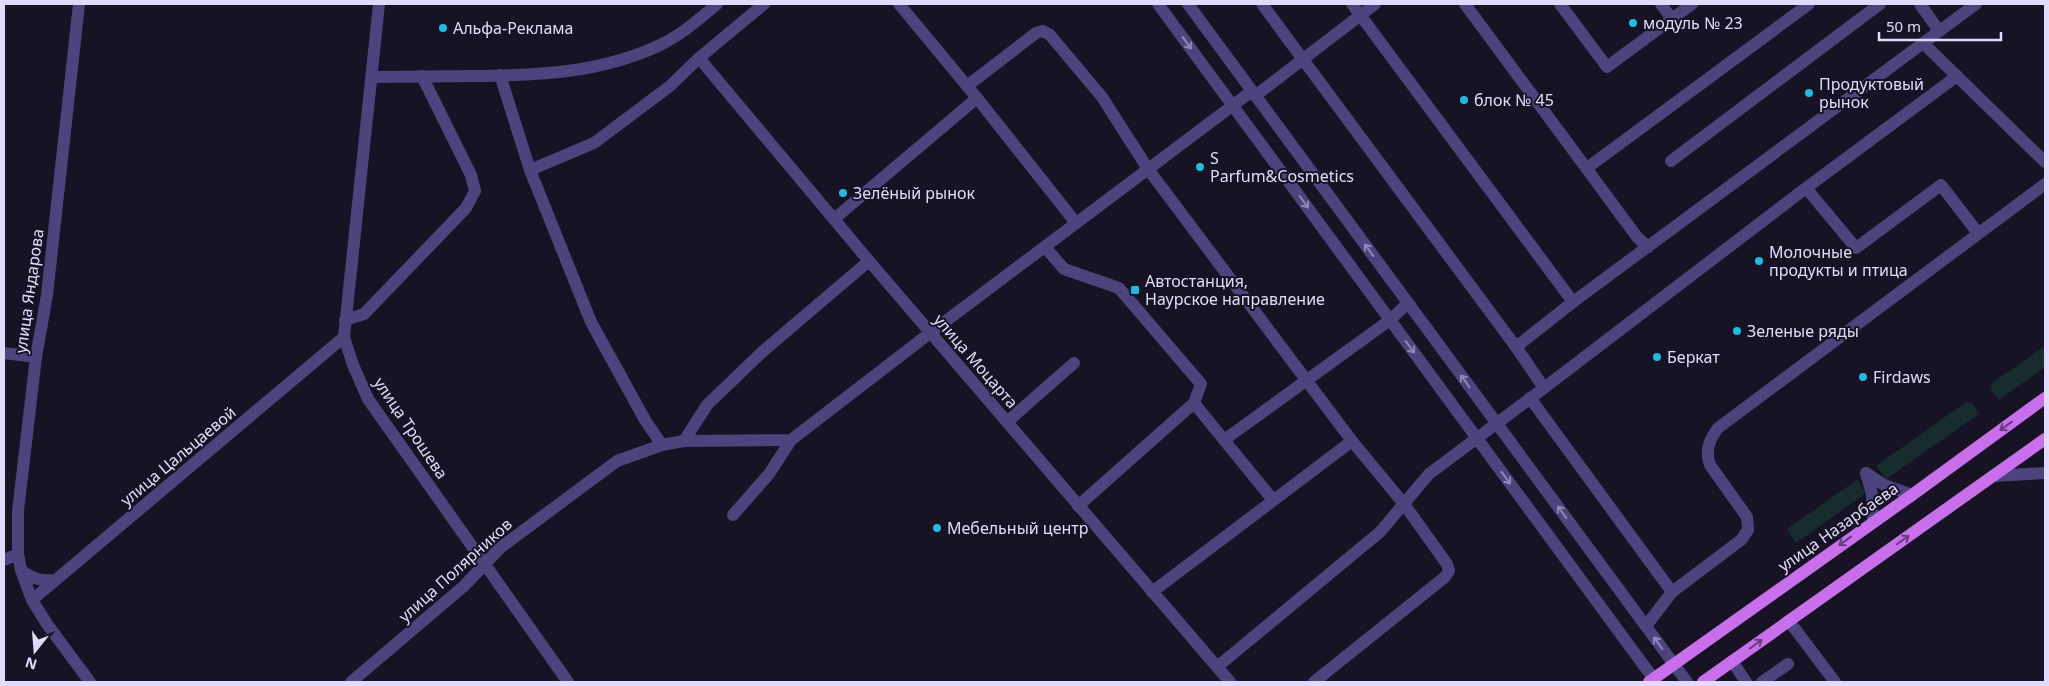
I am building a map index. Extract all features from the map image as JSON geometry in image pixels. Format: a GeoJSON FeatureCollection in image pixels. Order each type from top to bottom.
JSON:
{"type":"FeatureCollection","features":[{"type":"Feature","properties":{"kind":"main road","name":"улица Назарбаева"},"geometry":{"type":"LineString","coordinates":[[1653,681],[2045,398]]}},
{"type":"Feature","properties":{"kind":"main road"},"geometry":{"type":"LineString","coordinates":[[1702,682],[2045,439]]}},
{"type":"Feature","properties":{"kind":"street","name":"улица Яндарова"},"geometry":{"type":"LineString","coordinates":[[79,4],[47,295],[36,357],[18,511],[18,554],[21,570],[32,600],[47,624],[90,682]]}},
{"type":"Feature","properties":{"kind":"street","name":"улица Трошева"},"geometry":{"type":"LineString","coordinates":[[379,4],[344,337],[353,365],[368,399],[568,682]]}},
{"type":"Feature","properties":{"kind":"street"},"geometry":{"type":"LineString","coordinates":[[371,78],[569,72],[606,65],[658,46],[684,32],[716,4]]}},
{"type":"Feature","properties":{"kind":"street"},"geometry":{"type":"LineString","coordinates":[[530,170],[594,142],[670,86],[699,58],[764,4]]}},
{"type":"Feature","properties":{"kind":"street"},"geometry":{"type":"LineString","coordinates":[[899,4],[977,98],[1076,223]]}},
{"type":"Feature","properties":{"kind":"street"},"geometry":{"type":"LineString","coordinates":[[907,15],[914,4]]}},
{"type":"Feature","properties":{"kind":"street"},"geometry":{"type":"LineString","coordinates":[[1158,4],[1653,681]]}},
{"type":"Feature","properties":{"kind":"street"},"geometry":{"type":"LineString","coordinates":[[1188,4],[1687,682]]}},
{"type":"Feature","properties":{"kind":"street"},"geometry":{"type":"LineString","coordinates":[[1262,4],[1516,347],[1544,388]]}},
{"type":"Feature","properties":{"kind":"street"},"geometry":{"type":"LineString","coordinates":[[1352,4],[1572,302]]}},
{"type":"Feature","properties":{"kind":"street"},"geometry":{"type":"LineString","coordinates":[[734,515],[768,474],[791,440],[1232,106],[1303,59],[1375,4]]}},
{"type":"Feature","properties":{"kind":"street"},"geometry":{"type":"LineString","coordinates":[[1465,4],[1637,237],[1648,247]]}},
{"type":"Feature","properties":{"kind":"street"},"geometry":{"type":"LineString","coordinates":[[1560,4],[1607,67],[1692,4]]}},
{"type":"Feature","properties":{"kind":"street"},"geometry":{"type":"LineString","coordinates":[[1661,4],[1672,19]]}},
{"type":"Feature","properties":{"kind":"street"},"geometry":{"type":"LineString","coordinates":[[1586,168],[1809,4]]}},
{"type":"Feature","properties":{"kind":"street"},"geometry":{"type":"LineString","coordinates":[[1671,160],[1880,4]]}},
{"type":"Feature","properties":{"kind":"street"},"geometry":{"type":"LineString","coordinates":[[1920,4],[1939,31]]}},
{"type":"Feature","properties":{"kind":"street"},"geometry":{"type":"LineString","coordinates":[[1516,347],[1572,302],[1976,4]]}},
{"type":"Feature","properties":{"kind":"street"},"geometry":{"type":"LineString","coordinates":[[967,86],[1036,33],[1047,32],[1102,97],[1148,170],[1352,441],[1404,504],[1447,564],[1448,575],[1314,682]]}},
{"type":"Feature","properties":{"kind":"street"},"geometry":{"type":"LineString","coordinates":[[1924,43],[2045,162]]}},
{"type":"Feature","properties":{"kind":"street","name":"улица Моцарта"},"geometry":{"type":"LineString","coordinates":[[699,58],[930,333],[1230,682]]}},
{"type":"Feature","properties":{"kind":"street"},"geometry":{"type":"LineString","coordinates":[[500,75],[530,170],[591,322],[662,445]]}},
{"type":"Feature","properties":{"kind":"street"},"geometry":{"type":"LineString","coordinates":[[345,320],[364,314],[466,208],[475,191],[471,175],[422,76]]}},
{"type":"Feature","properties":{"kind":"street"},"geometry":{"type":"LineString","coordinates":[[1217,667],[1380,532],[1429,474],[1957,76]]}},
{"type":"Feature","properties":{"kind":"street"},"geometry":{"type":"LineString","coordinates":[[834,219],[977,98]]}},
{"type":"Feature","properties":{"kind":"street"},"geometry":{"type":"LineString","coordinates":[[1646,626],[1672,592],[1741,540],[1748,530],[1747,517],[1710,465],[1707,457],[1711,438],[1718,428],[2045,184]]}},
{"type":"Feature","properties":{"kind":"street"},"geometry":{"type":"LineString","coordinates":[[1806,188],[1856,248],[1941,185],[1978,233]]}},
{"type":"Feature","properties":{"kind":"street"},"geometry":{"type":"LineString","coordinates":[[1044,247],[1064,269],[1119,288],[1201,384],[1194,403],[1078,506]]}},
{"type":"Feature","properties":{"kind":"street"},"geometry":{"type":"LineString","coordinates":[[684,441],[707,405],[761,353],[869,261]]}},
{"type":"Feature","properties":{"kind":"street"},"geometry":{"type":"LineString","coordinates":[[1224,440],[1390,320],[1408,303]]}},
{"type":"Feature","properties":{"kind":"street","name":"улица Цальцаевой"},"geometry":{"type":"LineString","coordinates":[[32,600],[344,337]]}},
{"type":"Feature","properties":{"kind":"street"},"geometry":{"type":"LineString","coordinates":[[4,353],[36,357]]}},
{"type":"Feature","properties":{"kind":"street"},"geometry":{"type":"LineString","coordinates":[[1007,422],[1074,363]]}},
{"type":"Feature","properties":{"kind":"street"},"geometry":{"type":"LineString","coordinates":[[1530,398],[1672,592]]}},
{"type":"Feature","properties":{"kind":"street"},"geometry":{"type":"LineString","coordinates":[[1194,403],[1273,500]]}},
{"type":"Feature","properties":{"kind":"street","name":"улица Полярников"},"geometry":{"type":"LineString","coordinates":[[351,682],[464,586],[500,548],[616,461],[662,445],[684,441],[791,440]]}},
{"type":"Feature","properties":{"kind":"street"},"geometry":{"type":"LineString","coordinates":[[1152,592],[1352,441]]}},
{"type":"Feature","properties":{"kind":"street"},"geometry":{"type":"LineString","coordinates":[[1872,522],[1872,494],[1866,473],[1884,485],[1912,495]]}},
{"type":"Feature","properties":{"kind":"street"},"geometry":{"type":"LineString","coordinates":[[1993,476],[2045,473]]}},
{"type":"Feature","properties":{"kind":"street"},"geometry":{"type":"LineString","coordinates":[[4,560],[18,554]]}},
{"type":"Feature","properties":{"kind":"street"},"geometry":{"type":"LineString","coordinates":[[21,570],[36,579],[55,580]]}},
{"type":"Feature","properties":{"kind":"street"},"geometry":{"type":"LineString","coordinates":[[1789,620],[1834,682]]}},
{"type":"Feature","properties":{"kind":"street"},"geometry":{"type":"LineString","coordinates":[[1732,662],[1746,682]]}},
{"type":"Feature","properties":{"kind":"street"},"geometry":{"type":"LineString","coordinates":[[1762,682],[1788,664]]}},
{"type":"Feature","properties":{"kind":"green space"},"geometry":{"type":"Polygon","coordinates":[[[2045,346],[2045,367],[1999,400],[1991,390],[1992,383],[2045,346]]]}},
{"type":"Feature","properties":{"kind":"green space"},"geometry":{"type":"Polygon","coordinates":[[[1966,402],[1972,403],[1979,414],[1886,479],[1876,466],[1966,402]]]}},
{"type":"Feature","properties":{"kind":"green space"},"geometry":{"type":"Polygon","coordinates":[[[1858,479],[1865,494],[1796,543],[1787,529],[1858,479]]]}},
{"type":"Feature","properties":{"kind":"place","name":"модуль № 23"},"geometry":{"type":"Point","coordinates":[1633,23]}},
{"type":"Feature","properties":{"kind":"place","name":"Альфа-Реклама"},"geometry":{"type":"Point","coordinates":[443,28]}},
{"type":"Feature","properties":{"kind":"place","name":"Продуктовый рынок"},"geometry":{"type":"Point","coordinates":[1809,93]}},
{"type":"Feature","properties":{"kind":"place","name":"блок № 45"},"geometry":{"type":"Point","coordinates":[1464,100]}},
{"type":"Feature","properties":{"kind":"place","name":"S Parfum&Cosmetics"},"geometry":{"type":"Point","coordinates":[1200,167]}},
{"type":"Feature","properties":{"kind":"place","name":"Зелёный рынок"},"geometry":{"type":"Point","coordinates":[843,193]}},
{"type":"Feature","properties":{"kind":"place","name":"Молочные продукты и птица"},"geometry":{"type":"Point","coordinates":[1759,261]}},
{"type":"Feature","properties":{"kind":"place","name":"Автостанция, Наурское направление"},"geometry":{"type":"Point","coordinates":[1135,290]}},
{"type":"Feature","properties":{"kind":"place","name":"Зеленые ряды"},"geometry":{"type":"Point","coordinates":[1737,331]}},
{"type":"Feature","properties":{"kind":"place","name":"Беркат"},"geometry":{"type":"Point","coordinates":[1657,357]}},
{"type":"Feature","properties":{"kind":"place","name":"Firdaws"},"geometry":{"type":"Point","coordinates":[1863,377]}},
{"type":"Feature","properties":{"kind":"place","name":"Мебельный центр"},"geometry":{"type":"Point","coordinates":[937,528]}}]}
